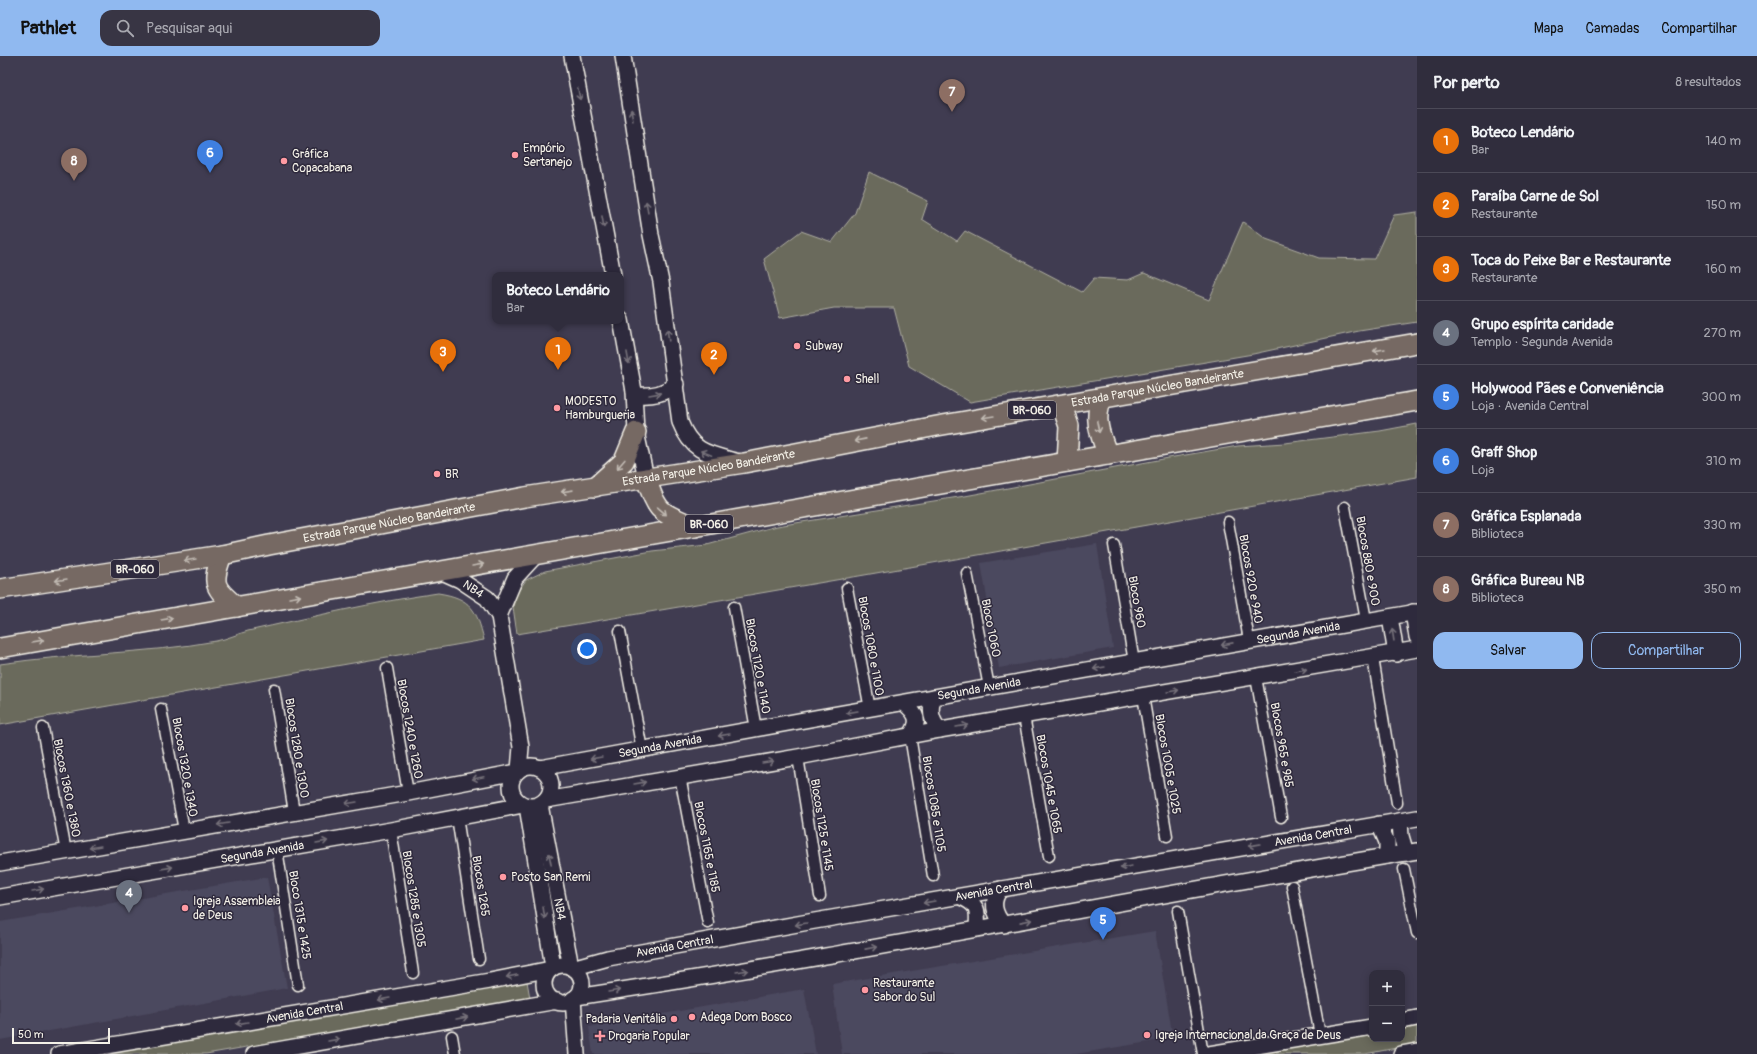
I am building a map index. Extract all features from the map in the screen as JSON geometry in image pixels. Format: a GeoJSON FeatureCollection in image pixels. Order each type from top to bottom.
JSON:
{"type":"FeatureCollection","features":[{"type":"Feature","properties":{"kind":"highway","name":"Estrada Parque Núcleo Bandeirante"},"geometry":{"type":"LineString","coordinates":[[0,589],[222,555],[525,497],[744,463],[937,426],[1062,406],[1417,343]]}},
{"type":"Feature","properties":{"kind":"highway"},"geometry":{"type":"LineString","coordinates":[[1102,398],[1097,418],[1098,428],[1108,455]]}},
{"type":"Feature","properties":{"kind":"highway","name":"BR-060"},"geometry":{"type":"LineString","coordinates":[[0,648],[1417,401]]}},
{"type":"Feature","properties":{"kind":"highway"},"geometry":{"type":"LineString","coordinates":[[1062,406],[1069,426],[1067,462]]}},
{"type":"Feature","properties":{"kind":"highway"},"geometry":{"type":"LineString","coordinates":[[594,487],[624,461],[636,432]]}},
{"type":"Feature","properties":{"kind":"highway"},"geometry":{"type":"LineString","coordinates":[[646,478],[658,508],[667,515],[695,527]]}},
{"type":"Feature","properties":{"kind":"highway"},"geometry":{"type":"LineString","coordinates":[[222,555],[215,576],[216,585],[220,592],[237,607]]}},
{"type":"Feature","properties":{"kind":"street"},"geometry":{"type":"LineString","coordinates":[[572,56],[612,272]]}},
{"type":"Feature","properties":{"kind":"street"},"geometry":{"type":"LineString","coordinates":[[622,56],[651,235],[661,282],[680,422],[685,435],[696,448],[707,454],[744,463]]}},
{"type":"Feature","properties":{"kind":"street"},"geometry":{"type":"LineString","coordinates":[[622,324],[634,391],[636,432],[646,478]]}},
{"type":"Feature","properties":{"kind":"street"},"geometry":{"type":"LineString","coordinates":[[634,391],[637,395],[657,395],[664,393],[676,384]]}},
{"type":"Feature","properties":{"kind":"street","name":"Blocos 880 e 900"},"geometry":{"type":"LineString","coordinates":[[1345,507],[1366,620]]}},
{"type":"Feature","properties":{"kind":"street","name":"Blocos 920 e 940"},"geometry":{"type":"LineString","coordinates":[[1228,522],[1249,640]]}},
{"type":"Feature","properties":{"kind":"street","name":"Bloco 960"},"geometry":{"type":"LineString","coordinates":[[1114,545],[1134,662]]}},
{"type":"Feature","properties":{"kind":"street"},"geometry":{"type":"LineString","coordinates":[[500,616],[515,578],[537,554]]}},
{"type":"Feature","properties":{"kind":"street","name":"NB4"},"geometry":{"type":"LineString","coordinates":[[440,571],[460,580],[487,598],[500,616],[521,748],[518,771]]}},
{"type":"Feature","properties":{"kind":"street","name":"Bloco 1060"},"geometry":{"type":"LineString","coordinates":[[967,573],[989,687]]}},
{"type":"Feature","properties":{"kind":"street","name":"Blocos 1080 e 1100"},"geometry":{"type":"LineString","coordinates":[[847,588],[870,709]]}},
{"type":"Feature","properties":{"kind":"street","name":"Blocos 1120 e 1140"},"geometry":{"type":"LineString","coordinates":[[734,607],[756,729]]}},
{"type":"Feature","properties":{"kind":"street"},"geometry":{"type":"LineString","coordinates":[[1415,612],[1417,637]]}},
{"type":"Feature","properties":{"kind":"street","name":"Segunda Avenida"},"geometry":{"type":"LineString","coordinates":[[538,767],[642,750],[1249,640],[1415,612]]}},
{"type":"Feature","properties":{"kind":"street"},"geometry":{"type":"LineString","coordinates":[[1390,617],[1396,654]]}},
{"type":"Feature","properties":{"kind":"street"},"geometry":{"type":"LineString","coordinates":[[620,631],[642,750]]}},
{"type":"Feature","properties":{"kind":"street","name":"Segunda Avenida"},"geometry":{"type":"LineString","coordinates":[[6,896],[391,830],[680,776],[798,757],[940,730],[1396,654],[1417,649]]}},
{"type":"Feature","properties":{"kind":"street"},"geometry":{"type":"LineString","coordinates":[[1372,658],[1397,803]]}},
{"type":"Feature","properties":{"kind":"street","name":"Blocos 1240 e 1260"},"geometry":{"type":"LineString","coordinates":[[387,668],[408,793]]}},
{"type":"Feature","properties":{"kind":"street","name":"Blocos 965 e 985"},"geometry":{"type":"LineString","coordinates":[[1256,677],[1281,817]]}},
{"type":"Feature","properties":{"kind":"street","name":"Blocos 1280 e 1300"},"geometry":{"type":"LineString","coordinates":[[274,689],[294,812]]}},
{"type":"Feature","properties":{"kind":"street","name":"Blocos 1005 e 1025"},"geometry":{"type":"LineString","coordinates":[[1143,696],[1167,836]]}},
{"type":"Feature","properties":{"kind":"street"},"geometry":{"type":"LineString","coordinates":[[934,697],[931,705],[933,720],[940,730]]}},
{"type":"Feature","properties":{"kind":"street"},"geometry":{"type":"LineString","coordinates":[[904,703],[914,711],[916,718],[916,724],[910,736]]}},
{"type":"Feature","properties":{"kind":"street","name":"Blocos 1320 e 1340"},"geometry":{"type":"LineString","coordinates":[[161,709],[184,830]]}},
{"type":"Feature","properties":{"kind":"street","name":"Blocos 1045 e 1065"},"geometry":{"type":"LineString","coordinates":[[1024,716],[1048,856]]}},
{"type":"Feature","properties":{"kind":"street","name":"Blocos 1360 e 1380"},"geometry":{"type":"LineString","coordinates":[[43,728],[66,852]]}},
{"type":"Feature","properties":{"kind":"street","name":"Blocos 1085 e 1105"},"geometry":{"type":"LineString","coordinates":[[910,736],[933,876]]}},
{"type":"Feature","properties":{"kind":"street"},"geometry":{"type":"LineString","coordinates":[[518,771],[511,783],[511,790],[518,801],[534,804],[550,794],[550,779],[521,748]]}},
{"type":"Feature","properties":{"kind":"street","name":"Blocos 1125 e 1145"},"geometry":{"type":"LineString","coordinates":[[798,757],[820,896]]}},
{"type":"Feature","properties":{"kind":"street"},"geometry":{"type":"LineString","coordinates":[[1,864],[184,830],[408,793],[518,771],[527,766],[538,767]]}},
{"type":"Feature","properties":{"kind":"street","name":"Blocos 1165 e 1185"},"geometry":{"type":"LineString","coordinates":[[680,776],[708,923]]}},
{"type":"Feature","properties":{"kind":"street","name":"NB4"},"geometry":{"type":"LineString","coordinates":[[534,804],[572,967]]}},
{"type":"Feature","properties":{"kind":"street","name":"NB4"},"geometry":{"type":"LineString","coordinates":[[534,804],[552,968]]}},
{"type":"Feature","properties":{"kind":"street","name":"Blocos 1265"},"geometry":{"type":"LineString","coordinates":[[457,817],[479,959]]}},
{"type":"Feature","properties":{"kind":"street","name":"Avenida Central"},"geometry":{"type":"LineString","coordinates":[[572,967],[608,958],[1417,818]]}},
{"type":"Feature","properties":{"kind":"street"},"geometry":{"type":"LineString","coordinates":[[254,1054],[814,959],[1178,892],[1412,852],[1401,836],[1400,821]]}},
{"type":"Feature","properties":{"kind":"street"},"geometry":{"type":"LineString","coordinates":[[1379,824],[1387,842],[1387,856]]}},
{"type":"Feature","properties":{"kind":"street","name":"Blocos 1285 e 1305"},"geometry":{"type":"LineString","coordinates":[[391,830],[413,973]]}},
{"type":"Feature","properties":{"kind":"street","name":"Bloco 1315 e 1425"},"geometry":{"type":"LineString","coordinates":[[276,849],[298,985]]}},
{"type":"Feature","properties":{"kind":"street"},"geometry":{"type":"LineString","coordinates":[[1404,869],[1417,933]]}},
{"type":"Feature","properties":{"kind":"street"},"geometry":{"type":"LineString","coordinates":[[0,883],[6,896]]}},
{"type":"Feature","properties":{"kind":"street"},"geometry":{"type":"LineString","coordinates":[[1292,886],[1320,1035]]}},
{"type":"Feature","properties":{"kind":"street"},"geometry":{"type":"LineString","coordinates":[[1001,889],[996,895],[995,909],[996,917],[1004,925]]}},
{"type":"Feature","properties":{"kind":"street"},"geometry":{"type":"LineString","coordinates":[[961,897],[970,901],[976,906],[977,928]]}},
{"type":"Feature","properties":{"kind":"street"},"geometry":{"type":"LineString","coordinates":[[1178,911],[1203,1054]]}},
{"type":"Feature","properties":{"kind":"street"},"geometry":{"type":"LineString","coordinates":[[563,965],[572,967],[581,979],[580,991],[566,1000],[552,999],[545,990],[545,978],[552,968],[563,965]]}},
{"type":"Feature","properties":{"kind":"street","name":"Avenida Central"},"geometry":{"type":"LineString","coordinates":[[59,1054],[490,981],[552,968]]}},
{"type":"Feature","properties":{"kind":"street"},"geometry":{"type":"LineString","coordinates":[[566,1000],[576,1047]]}},
{"type":"Feature","properties":{"kind":"street"},"geometry":{"type":"LineString","coordinates":[[1405,1020],[1417,1018]]}},
{"type":"Feature","properties":{"kind":"street"},"geometry":{"type":"LineString","coordinates":[[1210,1054],[1369,1027]]}},
{"type":"Feature","properties":{"kind":"street"},"geometry":{"type":"LineString","coordinates":[[452,1036],[455,1054]]}},
{"type":"Feature","properties":{"kind":"street"},"geometry":{"type":"LineString","coordinates":[[1401,1054],[1417,1051]]}},
{"type":"Feature","properties":{"kind":"shaded area"},"geometry":{"type":"Polygon","coordinates":[[[1097,544],[1113,648],[999,668],[981,563],[1097,544]]]}},
{"type":"Feature","properties":{"kind":"shaded area"},"geometry":{"type":"Polygon","coordinates":[[[267,877],[287,988],[0,1040],[0,922],[267,877]]]}},
{"type":"Feature","properties":{"kind":"shaded area"},"geometry":{"type":"Polygon","coordinates":[[[1155,931],[1173,1038],[1076,1054],[842,1054],[832,984],[1155,931]]]}},
{"type":"Feature","properties":{"kind":"shaded area"},"geometry":{"type":"Polygon","coordinates":[[[804,989],[816,1054],[593,1054],[589,1027],[804,989]]]}},
{"type":"Feature","properties":{"kind":"green space"},"geometry":{"type":"Polygon","coordinates":[[[869,172],[928,201],[922,219],[957,241],[965,231],[1082,292],[1094,278],[1128,280],[1144,273],[1209,300],[1243,222],[1266,239],[1319,258],[1374,259],[1394,215],[1417,212],[1417,322],[1359,331],[1253,354],[970,402],[909,366],[894,308],[834,308],[780,318],[764,259],[801,231],[832,242],[855,213],[869,172]]]}},
{"type":"Feature","properties":{"kind":"green space"},"geometry":{"type":"Polygon","coordinates":[[[1417,424],[1417,477],[854,577],[517,634],[513,607],[516,594],[526,580],[545,571],[652,551],[707,545],[777,526],[965,496],[1238,446],[1285,443],[1380,431],[1417,424]]]}},
{"type":"Feature","properties":{"kind":"green space"},"geometry":{"type":"Polygon","coordinates":[[[438,593],[458,598],[471,607],[475,613],[484,640],[0,725],[0,664],[27,660],[162,649],[216,641],[248,631],[319,615],[438,593]]]}},
{"type":"Feature","properties":{"kind":"green space"},"geometry":{"type":"Polygon","coordinates":[[[526,976],[530,998],[206,1054],[78,1054],[526,976]]]}},
{"type":"Feature","properties":{"kind":"green space"},"geometry":{"type":"Polygon","coordinates":[[[1417,1022],[1417,1044],[1365,1054],[1238,1054],[1369,1031],[1369,1042],[1405,1042],[1405,1024],[1417,1022]]]}},
{"type":"Feature","properties":{"kind":"place","name":"Gráfica Esplanada"},"geometry":{"type":"Point","coordinates":[952,112]}},
{"type":"Feature","properties":{"kind":"place","name":"Empório Sertanejo"},"geometry":{"type":"Point","coordinates":[515,155]}},
{"type":"Feature","properties":{"kind":"place","name":"Gráfica Copacabana"},"geometry":{"type":"Point","coordinates":[284,161]}},
{"type":"Feature","properties":{"kind":"place","name":"Graff Shop"},"geometry":{"type":"Point","coordinates":[210,173]}},
{"type":"Feature","properties":{"kind":"place","name":"Gráfica Bureau NB"},"geometry":{"type":"Point","coordinates":[74,181]}},
{"type":"Feature","properties":{"kind":"place","name":"Subway"},"geometry":{"type":"Point","coordinates":[797,346]}},
{"type":"Feature","properties":{"kind":"place","name":"Boteco Lendário"},"geometry":{"type":"Point","coordinates":[558,370]}},
{"type":"Feature","properties":{"kind":"place","name":"Toca do Peixe Bar e Restaurante"},"geometry":{"type":"Point","coordinates":[443,372]}},
{"type":"Feature","properties":{"kind":"place","name":"Paraíba Carne de Sol"},"geometry":{"type":"Point","coordinates":[714,375]}},
{"type":"Feature","properties":{"kind":"place","name":"Shell"},"geometry":{"type":"Point","coordinates":[847,379]}},
{"type":"Feature","properties":{"kind":"place","name":"MODESTO Hamburgueria"},"geometry":{"type":"Point","coordinates":[557,408]}},
{"type":"Feature","properties":{"kind":"place","name":"BR"},"geometry":{"type":"Point","coordinates":[437,474]}},
{"type":"Feature","properties":{"kind":"place","name":"Posto San Remi"},"geometry":{"type":"Point","coordinates":[503,877]}},
{"type":"Feature","properties":{"kind":"place","name":"Igreja Assembleia de Deus"},"geometry":{"type":"Point","coordinates":[185,908]}},
{"type":"Feature","properties":{"kind":"place","name":"Grupo espírita caridade"},"geometry":{"type":"Point","coordinates":[129,913]}},
{"type":"Feature","properties":{"kind":"place","name":"Holywood Pães e Conveniência"},"geometry":{"type":"Point","coordinates":[1103,940]}},
{"type":"Feature","properties":{"kind":"place","name":"Restaurante Sabor do Sul"},"geometry":{"type":"Point","coordinates":[865,990]}},
{"type":"Feature","properties":{"kind":"place","name":"Adega Dom Bosco"},"geometry":{"type":"Point","coordinates":[692,1017]}},
{"type":"Feature","properties":{"kind":"place","name":"Padaria Venitália"},"geometry":{"type":"Point","coordinates":[674,1019]}},
{"type":"Feature","properties":{"kind":"place","name":"Igreja Internacional da Graça de Deus"},"geometry":{"type":"Point","coordinates":[1147,1035]}},
{"type":"Feature","properties":{"kind":"place","name":"Drogaria Popular"},"geometry":{"type":"Point","coordinates":[600,1036]}}]}
